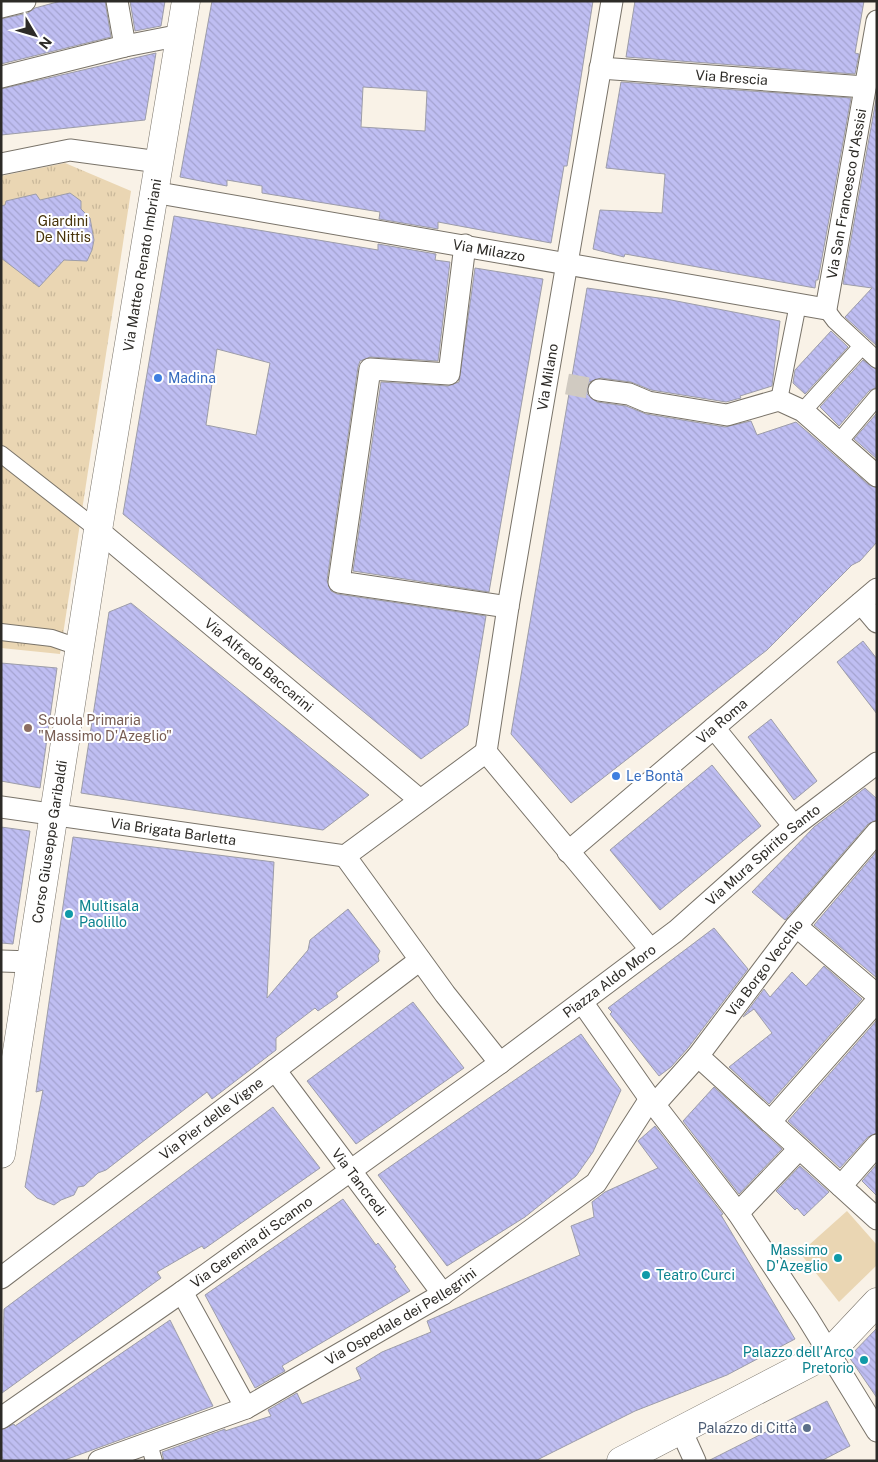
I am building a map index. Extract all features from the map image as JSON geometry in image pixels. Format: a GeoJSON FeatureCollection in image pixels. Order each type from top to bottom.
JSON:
{"type":"FeatureCollection","features":[{"type":"Feature","properties":{"kind":"street"},"geometry":{"type":"LineString","coordinates":[[1,7],[25,1]]}},
{"type":"Feature","properties":{"kind":"street"},"geometry":{"type":"LineString","coordinates":[[117,1],[125,46]]}},
{"type":"Feature","properties":{"kind":"street","name":"Via Matteo Renato Imbriani"},"geometry":{"type":"LineString","coordinates":[[98,530],[186,1]]}},
{"type":"Feature","properties":{"kind":"street","name":"Via Milano"},"geometry":{"type":"LineString","coordinates":[[486,752],[508,607],[558,381],[566,262],[612,1]]}},
{"type":"Feature","properties":{"kind":"street","name":"Via San Francesco d'Assisi"},"geometry":{"type":"LineString","coordinates":[[826,309],[877,21]]}},
{"type":"Feature","properties":{"kind":"street"},"geometry":{"type":"LineString","coordinates":[[1,76],[125,46],[181,35]]}},
{"type":"Feature","properties":{"kind":"street","name":"Via Brescia"},"geometry":{"type":"LineString","coordinates":[[600,68],[865,87]]}},
{"type":"Feature","properties":{"kind":"street"},"geometry":{"type":"LineString","coordinates":[[1,164],[70,150],[159,162]]}},
{"type":"Feature","properties":{"kind":"street","name":"Via Milazzo"},"geometry":{"type":"LineString","coordinates":[[153,192],[566,262],[826,309]]}},
{"type":"Feature","properties":{"kind":"street"},"geometry":{"type":"LineString","coordinates":[[465,245],[449,374],[370,369],[339,582],[508,607]]}},
{"type":"Feature","properties":{"kind":"street"},"geometry":{"type":"LineString","coordinates":[[779,400],[798,304]]}},
{"type":"Feature","properties":{"kind":"street"},"geometry":{"type":"LineString","coordinates":[[826,309],[877,360]]}},
{"type":"Feature","properties":{"kind":"street"},"geometry":{"type":"LineString","coordinates":[[803,411],[862,346]]}},
{"type":"Feature","properties":{"kind":"street"},"geometry":{"type":"LineString","coordinates":[[599,390],[629,394],[648,402],[727,415],[779,400],[803,411],[877,476]]}},
{"type":"Feature","properties":{"kind":"street"},"geometry":{"type":"LineString","coordinates":[[838,442],[877,397]]}},
{"type":"Feature","properties":{"kind":"street"},"geometry":{"type":"LineString","coordinates":[[1,454],[98,530]]}},
{"type":"Feature","properties":{"kind":"street","name":"Corso Giuseppe Garibaldi"},"geometry":{"type":"LineString","coordinates":[[1,1154],[98,530]]}},
{"type":"Feature","properties":{"kind":"street","name":"Via Alfredo Baccarini"},"geometry":{"type":"LineString","coordinates":[[98,530],[420,800]]}},
{"type":"Feature","properties":{"kind":"street","name":"Via Roma"},"geometry":{"type":"LineString","coordinates":[[568,852],[877,589]]}},
{"type":"Feature","properties":{"kind":"street"},"geometry":{"type":"LineString","coordinates":[[861,603],[877,622]]}},
{"type":"Feature","properties":{"kind":"street"},"geometry":{"type":"LineString","coordinates":[[1,632],[52,638],[81,648]]}},
{"type":"Feature","properties":{"kind":"street"},"geometry":{"type":"LineString","coordinates":[[714,728],[794,826]]}},
{"type":"Feature","properties":{"kind":"street"},"geometry":{"type":"LineString","coordinates":[[486,752],[345,856],[420,960],[500,1063]]}},
{"type":"Feature","properties":{"kind":"street","name":"Piazza Aldo Moro"},"geometry":{"type":"LineString","coordinates":[[486,752],[651,950],[500,1063]]}},
{"type":"Feature","properties":{"kind":"street","name":"Via Mura Spirito Santo"},"geometry":{"type":"LineString","coordinates":[[651,950],[708,905],[794,826],[877,763]]}},
{"type":"Feature","properties":{"kind":"street","name":"Via Brigata Barletta"},"geometry":{"type":"LineString","coordinates":[[1,807],[345,856]]}},
{"type":"Feature","properties":{"kind":"street","name":"Via Borgo Vecchio"},"geometry":{"type":"LineString","coordinates":[[653,1101],[698,1056],[796,926],[877,832]]}},
{"type":"Feature","properties":{"kind":"street"},"geometry":{"type":"LineString","coordinates":[[796,926],[877,995]]}},
{"type":"Feature","properties":{"kind":"street","name":"Via Pier delle Vigne"},"geometry":{"type":"LineString","coordinates":[[1,1278],[420,960]]}},
{"type":"Feature","properties":{"kind":"street"},"geometry":{"type":"LineString","coordinates":[[1,961],[32,962]]}},
{"type":"Feature","properties":{"kind":"street"},"geometry":{"type":"LineString","coordinates":[[770,1122],[877,1001]]}},
{"type":"Feature","properties":{"kind":"street"},"geometry":{"type":"LineString","coordinates":[[582,1002],[653,1101],[738,1213],[877,1431]]}},
{"type":"Feature","properties":{"kind":"street"},"geometry":{"type":"LineString","coordinates":[[698,1056],[877,1219]]}},
{"type":"Feature","properties":{"kind":"street","name":"Via Geremia di Scanno"},"geometry":{"type":"LineString","coordinates":[[1,1418],[182,1292],[500,1063]]}},
{"type":"Feature","properties":{"kind":"street","name":"Via Tancredi"},"geometry":{"type":"LineString","coordinates":[[275,1070],[443,1294]]}},
{"type":"Feature","properties":{"kind":"street","name":"Via Ospedale dei Pellegrini"},"geometry":{"type":"LineString","coordinates":[[99,1461],[152,1452],[246,1408],[443,1294],[596,1183],[653,1101]]}},
{"type":"Feature","properties":{"kind":"street"},"geometry":{"type":"LineString","coordinates":[[840,1186],[877,1145]]}},
{"type":"Feature","properties":{"kind":"street"},"geometry":{"type":"LineString","coordinates":[[738,1213],[799,1149]]}},
{"type":"Feature","properties":{"kind":"street"},"geometry":{"type":"LineString","coordinates":[[182,1292],[246,1408]]}},
{"type":"Feature","properties":{"kind":"street"},"geometry":{"type":"LineString","coordinates":[[621,1461],[829,1353],[877,1302]]}},
{"type":"Feature","properties":{"kind":"street"},"geometry":{"type":"LineString","coordinates":[[681,1430],[695,1461]]}},
{"type":"Feature","properties":{"kind":"green space","name":"Giardini De Nittis"},"geometry":{"type":"Polygon","coordinates":[[[65,163],[131,191],[60,654],[1,648],[1,176],[65,163]]]}},
{"type":"Feature","properties":{"kind":"green space"},"geometry":{"type":"Polygon","coordinates":[[[847,1211],[877,1245],[877,1265],[839,1302],[800,1253],[847,1211]]]}},
{"type":"Feature","properties":{"kind":"building"},"geometry":{"type":"Polygon","coordinates":[[[61,1],[105,1],[111,37],[1,64],[1,19],[28,13],[35,8],[61,1]]]}},
{"type":"Feature","properties":{"kind":"building"},"geometry":{"type":"Polygon","coordinates":[[[130,1],[165,1],[161,26],[135,31],[130,1]]]}},
{"type":"Feature","properties":{"kind":"building"},"geometry":{"type":"Polygon","coordinates":[[[212,1],[593,1],[567,166],[564,166],[551,243],[438,222],[438,229],[379,219],[380,212],[262,193],[262,186],[227,180],[227,186],[180,177],[212,1]],[[363,87],[361,127],[425,131],[427,91],[363,87]]]}},
{"type":"Feature","properties":{"kind":"building"},"geometry":{"type":"Polygon","coordinates":[[[635,1],[864,1],[855,53],[859,54],[855,74],[626,57],[635,1]]]}},
{"type":"Feature","properties":{"kind":"building"},"geometry":{"type":"Polygon","coordinates":[[[156,53],[145,120],[1,135],[1,89],[156,53]]]}},
{"type":"Feature","properties":{"kind":"building"},"geometry":{"type":"Polygon","coordinates":[[[621,82],[851,98],[815,288],[625,254],[624,257],[593,249],[600,210],[662,213],[665,174],[606,168],[621,82]]]}},
{"type":"Feature","properties":{"kind":"building"},"geometry":{"type":"Polygon","coordinates":[[[877,94],[877,346],[845,317],[872,288],[843,284],[877,94]]]}},
{"type":"Feature","properties":{"kind":"building"},"geometry":{"type":"Polygon","coordinates":[[[70,193],[81,201],[81,209],[90,218],[94,240],[92,250],[87,261],[64,260],[39,287],[1,258],[1,206],[5,205],[6,201],[36,194],[40,200],[70,193]]]}},
{"type":"Feature","properties":{"kind":"building"},"geometry":{"type":"Polygon","coordinates":[[[174,216],[378,250],[378,244],[436,254],[435,260],[450,262],[438,361],[370,357],[360,361],[327,580],[331,591],[337,594],[486,616],[468,725],[421,759],[123,514],[174,216]],[[217,349],[206,425],[256,435],[270,363],[217,349]]]}},
{"type":"Feature","properties":{"kind":"building"},"geometry":{"type":"Polygon","coordinates":[[[475,268],[543,279],[489,592],[353,571],[381,382],[448,386],[459,382],[475,268]]]}},
{"type":"Feature","properties":{"kind":"building"},"geometry":{"type":"Polygon","coordinates":[[[587,288],[666,299],[780,321],[772,386],[740,396],[741,398],[726,402],[651,390],[631,382],[601,378],[589,382],[587,394],[597,402],[626,406],[646,414],[725,427],[751,421],[757,435],[796,422],[869,485],[877,488],[877,542],[860,561],[852,565],[767,650],[571,803],[511,734],[587,288]]]}},
{"type":"Feature","properties":{"kind":"building"},"geometry":{"type":"Polygon","coordinates":[[[831,331],[848,347],[805,394],[793,383],[795,370],[831,331]]]}},
{"type":"Feature","properties":{"kind":"building"},"geometry":{"type":"Polygon","coordinates":[[[863,360],[877,370],[877,387],[869,391],[839,426],[820,407],[863,360]]]}},
{"type":"Feature","properties":{"kind":"building"},"geometry":{"type":"Polygon","coordinates":[[[877,413],[877,459],[854,439],[877,413]]]}},
{"type":"Feature","properties":{"kind":"building"},"geometry":{"type":"Polygon","coordinates":[[[131,603],[369,795],[323,830],[81,793],[109,612],[131,603]]]}},
{"type":"Feature","properties":{"kind":"building"},"geometry":{"type":"Polygon","coordinates":[[[863,641],[877,659],[877,714],[837,662],[863,641]]]}},
{"type":"Feature","properties":{"kind":"building","name":"Scuola Primaria \"Massimo D'Azeglio\""},"geometry":{"type":"Polygon","coordinates":[[[1,663],[57,668],[40,788],[1,781],[1,663]]]}},
{"type":"Feature","properties":{"kind":"building"},"geometry":{"type":"Polygon","coordinates":[[[771,719],[817,781],[794,800],[748,737],[771,719]]]}},
{"type":"Feature","properties":{"kind":"building"},"geometry":{"type":"Polygon","coordinates":[[[712,765],[761,826],[660,910],[610,850],[712,765]]]}},
{"type":"Feature","properties":{"kind":"building"},"geometry":{"type":"Polygon","coordinates":[[[865,788],[877,799],[877,820],[868,824],[785,920],[752,892],[814,827],[865,788]]]}},
{"type":"Feature","properties":{"kind":"building"},"geometry":{"type":"Polygon","coordinates":[[[1,827],[30,831],[13,944],[1,943],[1,827]]]}},
{"type":"Feature","properties":{"kind":"building"},"geometry":{"type":"Polygon","coordinates":[[[73,837],[274,862],[267,998],[308,950],[310,940],[348,909],[380,951],[379,961],[336,993],[338,997],[318,1011],[315,1008],[276,1038],[276,1050],[212,1099],[207,1092],[106,1170],[98,1173],[84,1186],[78,1187],[74,1195],[54,1205],[37,1198],[25,1187],[43,1090],[36,1092],[73,837]]]}},
{"type":"Feature","properties":{"kind":"building"},"geometry":{"type":"Polygon","coordinates":[[[877,851],[877,978],[814,925],[877,851]]]}},
{"type":"Feature","properties":{"kind":"building"},"geometry":{"type":"Polygon","coordinates":[[[714,928],[748,969],[688,1048],[671,1067],[659,1076],[610,1014],[612,1012],[608,1008],[714,928]]]}},
{"type":"Feature","properties":{"kind":"building"},"geometry":{"type":"Polygon","coordinates":[[[824,966],[862,999],[769,1104],[729,1067],[772,1033],[754,1009],[743,1017],[764,989],[770,997],[792,972],[806,986],[824,966]]]}},
{"type":"Feature","properties":{"kind":"building"},"geometry":{"type":"Polygon","coordinates":[[[413,1002],[464,1068],[356,1144],[307,1081],[413,1002]]]}},
{"type":"Feature","properties":{"kind":"building"},"geometry":{"type":"Polygon","coordinates":[[[877,1020],[877,1133],[868,1137],[840,1168],[788,1121],[877,1020]]]}},
{"type":"Feature","properties":{"kind":"building"},"geometry":{"type":"Polygon","coordinates":[[[581,1034],[621,1090],[593,1152],[576,1176],[525,1217],[447,1266],[378,1175],[581,1034]]]}},
{"type":"Feature","properties":{"kind":"building"},"geometry":{"type":"Polygon","coordinates":[[[714,1087],[782,1149],[739,1194],[683,1121],[714,1087]]]}},
{"type":"Feature","properties":{"kind":"building"},"geometry":{"type":"Polygon","coordinates":[[[273,1107],[320,1168],[204,1249],[202,1246],[157,1272],[161,1278],[2,1393],[4,1309],[273,1107]]]}},
{"type":"Feature","properties":{"kind":"building"},"geometry":{"type":"Polygon","coordinates":[[[655,1126],[723,1214],[721,1215],[795,1339],[727,1375],[635,1411],[535,1461],[164,1461],[162,1452],[225,1429],[225,1431],[271,1416],[268,1410],[297,1393],[302,1404],[361,1379],[356,1368],[382,1352],[431,1332],[427,1321],[580,1255],[571,1226],[594,1217],[592,1202],[605,1192],[658,1168],[638,1141],[655,1126]]]}},
{"type":"Feature","properties":{"kind":"building"},"geometry":{"type":"Polygon","coordinates":[[[877,1164],[877,1196],[862,1181],[877,1164]]]}},
{"type":"Feature","properties":{"kind":"building"},"geometry":{"type":"Polygon","coordinates":[[[800,1166],[829,1192],[804,1216],[797,1208],[795,1210],[776,1191],[800,1166]]]}},
{"type":"Feature","properties":{"kind":"building"},"geometry":{"type":"Polygon","coordinates":[[[343,1199],[376,1245],[378,1243],[396,1267],[394,1268],[410,1291],[282,1366],[285,1371],[255,1388],[205,1295],[343,1199]]]}},
{"type":"Feature","properties":{"kind":"building"},"geometry":{"type":"Polygon","coordinates":[[[170,1320],[213,1406],[62,1461],[1,1461],[1,1430],[14,1424],[15,1426],[170,1320]]]}},
{"type":"Feature","properties":{"kind":"building","name":"Palazzo dell'Arco Pretorio"},"geometry":{"type":"Polygon","coordinates":[[[877,1328],[877,1398],[849,1357],[877,1328]]]}},
{"type":"Feature","properties":{"kind":"building","name":"Palazzo di Città"},"geometry":{"type":"Polygon","coordinates":[[[827,1401],[850,1446],[821,1461],[708,1461],[827,1401]]]}},
{"type":"Feature","properties":{"kind":"tunnel"},"geometry":{"type":"LineString","coordinates":[[567,384],[599,390]]}},
{"type":"Feature","properties":{"kind":"place","name":"Madina"},"geometry":{"type":"Point","coordinates":[158,378]}},
{"type":"Feature","properties":{"kind":"place","name":"Scuola Primaria \"Massimo D'Azeglio\""},"geometry":{"type":"Point","coordinates":[28,728]}},
{"type":"Feature","properties":{"kind":"place","name":"Le Bontà"},"geometry":{"type":"Point","coordinates":[616,776]}},
{"type":"Feature","properties":{"kind":"place","name":"Multisala Paolillo"},"geometry":{"type":"Point","coordinates":[69,914]}},
{"type":"Feature","properties":{"kind":"place","name":"Massimo D'Azeglio"},"geometry":{"type":"Point","coordinates":[838,1258]}},
{"type":"Feature","properties":{"kind":"place","name":"Teatro Curci"},"geometry":{"type":"Point","coordinates":[646,1275]}},
{"type":"Feature","properties":{"kind":"place","name":"Palazzo dell'Arco Pretorio"},"geometry":{"type":"Point","coordinates":[864,1360]}},
{"type":"Feature","properties":{"kind":"place","name":"Palazzo di Città"},"geometry":{"type":"Point","coordinates":[807,1428]}}]}
